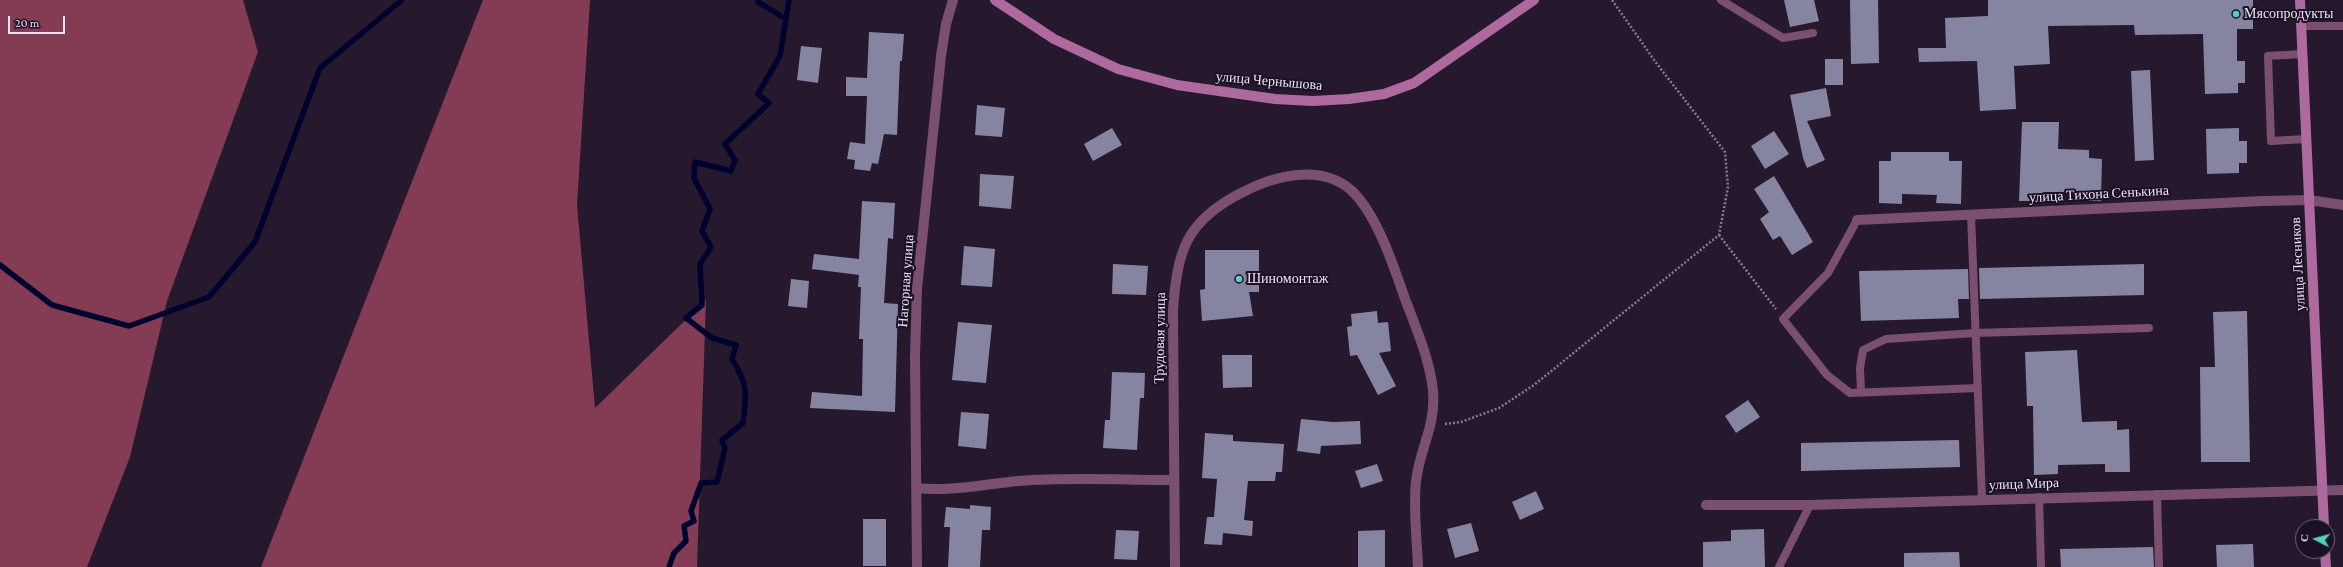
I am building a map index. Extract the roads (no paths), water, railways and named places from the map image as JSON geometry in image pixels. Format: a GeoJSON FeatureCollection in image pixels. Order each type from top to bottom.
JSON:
{"type":"FeatureCollection","features":[{"type":"Feature","properties":{"kind":"main road","name":"улица Чернышова"},"geometry":{"type":"LineString","coordinates":[[995,0],[1054,39],[1118,70],[1177,85],[1275,99],[1313,101],[1349,100],[1384,94],[1414,83],[1534,0]]}},
{"type":"Feature","properties":{"kind":"main road","name":"улица Лесников"},"geometry":{"type":"LineString","coordinates":[[2300,0],[2324,519]]}},
{"type":"Feature","properties":{"kind":"street","name":"Нагорная улица"},"geometry":{"type":"LineString","coordinates":[[916,567],[915,357],[918,290],[941,56],[946,24],[953,0]]}},
{"type":"Feature","properties":{"kind":"street","name":"Трудовая улица"},"geometry":{"type":"LineString","coordinates":[[1175,567],[1173,311],[1175,286],[1186,243],[1191,232],[1202,220],[1213,209],[1228,200],[1265,182],[1301,174],[1318,176],[1350,189],[1370,216],[1401,286],[1425,359],[1433,389],[1431,426],[1419,460],[1416,482],[1418,567]]}},
{"type":"Feature","properties":{"kind":"street","name":"улица Тихона Сенькина"},"geometry":{"type":"LineString","coordinates":[[1857,220],[2309,200],[2343,205]]}},
{"type":"Feature","properties":{"kind":"street"},"geometry":{"type":"LineString","coordinates":[[916,488],[941,491],[1018,481],[1066,479],[1174,480]]}},
{"type":"Feature","properties":{"kind":"street","name":"улица Мира"},"geometry":{"type":"LineString","coordinates":[[1706,505],[1810,505],[2157,494],[2343,490]]}},
{"type":"Feature","properties":{"kind":"lane"},"geometry":{"type":"LineString","coordinates":[[1721,0],[1783,38],[1813,33]]}},
{"type":"Feature","properties":{"kind":"lane"},"geometry":{"type":"LineString","coordinates":[[2301,26],[2343,26]]}},
{"type":"Feature","properties":{"kind":"lane"},"geometry":{"type":"LineString","coordinates":[[2302,54],[2268,56],[2271,141],[2306,139]]}},
{"type":"Feature","properties":{"kind":"lane"},"geometry":{"type":"LineString","coordinates":[[1971,214],[1982,499]]}},
{"type":"Feature","properties":{"kind":"lane"},"geometry":{"type":"LineString","coordinates":[[1857,220],[1828,273],[1783,319],[1828,375],[1850,393],[1978,388]]}},
{"type":"Feature","properties":{"kind":"lane"},"geometry":{"type":"LineString","coordinates":[[1861,392],[1860,368],[1863,350],[1886,338],[1975,333],[2149,328]]}},
{"type":"Feature","properties":{"kind":"lane"},"geometry":{"type":"LineString","coordinates":[[2157,494],[2159,567]]}},
{"type":"Feature","properties":{"kind":"lane"},"geometry":{"type":"LineString","coordinates":[[2039,498],[2041,567]]}},
{"type":"Feature","properties":{"kind":"lane"},"geometry":{"type":"LineString","coordinates":[[1779,567],[1810,505]]}},
{"type":"Feature","properties":{"kind":"waterway"},"geometry":{"type":"LineString","coordinates":[[0,265],[52,305],[129,326],[209,297],[255,242],[320,68],[402,0]]}},
{"type":"Feature","properties":{"kind":"waterway"},"geometry":{"type":"LineString","coordinates":[[669,567],[674,553],[686,541],[684,526],[694,521],[691,511],[701,483],[717,482],[725,448],[722,440],[743,423],[745,404],[744,383],[732,359],[736,345],[712,338],[686,318],[702,305],[700,264],[711,247],[702,231],[710,209],[694,178],[695,162],[731,171],[735,160],[725,144],[769,103],[758,94],[780,56],[786,19],[758,2],[758,0]]}},
{"type":"Feature","properties":{"kind":"waterway"},"geometry":{"type":"LineString","coordinates":[[786,19],[789,0]]}},
{"type":"Feature","properties":{"kind":"place","name":"Мясопродукты"},"geometry":{"type":"Point","coordinates":[2236,14]}},
{"type":"Feature","properties":{"kind":"place","name":"Шиномонтаж"},"geometry":{"type":"Point","coordinates":[1239,279]}}]}
